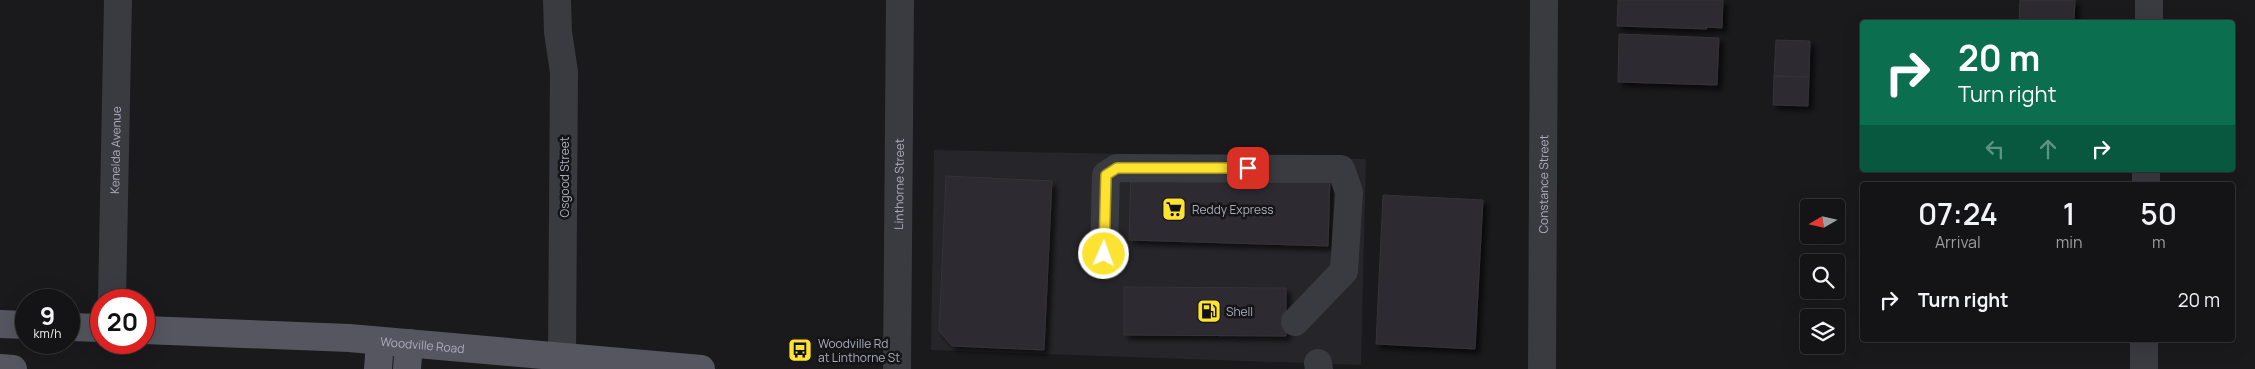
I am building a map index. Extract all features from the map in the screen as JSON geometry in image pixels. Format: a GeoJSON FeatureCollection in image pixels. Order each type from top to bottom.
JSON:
{"type":"FeatureCollection","features":[{"type":"Feature","properties":{"kind":"main road"},"geometry":{"type":"LineString","coordinates":[[0,324],[15,325]]}},
{"type":"Feature","properties":{"kind":"main road","name":"Woodville Road"},"geometry":{"type":"LineString","coordinates":[[155,331],[380,341],[408,356],[562,355],[701,369]]}},
{"type":"Feature","properties":{"kind":"main road"},"geometry":{"type":"LineString","coordinates":[[378,369],[380,341]]}},
{"type":"Feature","properties":{"kind":"main road"},"geometry":{"type":"LineString","coordinates":[[0,368],[13,369]]}},
{"type":"Feature","properties":{"kind":"street","name":"Kenelda Avenue"},"geometry":{"type":"LineString","coordinates":[[112,289],[118,0]]}},
{"type":"Feature","properties":{"kind":"street","name":"Osgood Street"},"geometry":{"type":"LineString","coordinates":[[557,0],[558,32],[564,72],[562,355]]}},
{"type":"Feature","properties":{"kind":"street","name":"Linthorne Street"},"geometry":{"type":"LineString","coordinates":[[897,369],[900,0]]}},
{"type":"Feature","properties":{"kind":"street","name":"Constance Street"},"geometry":{"type":"LineString","coordinates":[[1542,369],[1544,0]]}},
{"type":"Feature","properties":{"kind":"street"},"geometry":{"type":"LineString","coordinates":[[2148,20],[2149,0]]}},
{"type":"Feature","properties":{"kind":"street"},"geometry":{"type":"LineString","coordinates":[[1104,254],[1106,175],[1117,168],[1341,168],[1349,192],[1344,271],[1295,322]]}},
{"type":"Feature","properties":{"kind":"street"},"geometry":{"type":"LineString","coordinates":[[2144,342],[2144,369]]}},
{"type":"Feature","properties":{"kind":"shaded area"},"geometry":{"type":"Polygon","coordinates":[[[934,150],[1366,159],[1361,365],[931,350],[934,150]]]}},
{"type":"Feature","properties":{"kind":"building"},"geometry":{"type":"Polygon","coordinates":[[[1618,0],[1723,0],[1722,28],[1617,26],[1618,0]]]}},
{"type":"Feature","properties":{"kind":"building"},"geometry":{"type":"Polygon","coordinates":[[[2020,0],[2075,0],[2074,20],[2019,20],[2020,0]]]}},
{"type":"Feature","properties":{"kind":"building"},"geometry":{"type":"Polygon","coordinates":[[[1619,34],[1719,38],[1717,85],[1618,82],[1619,34]]]}},
{"type":"Feature","properties":{"kind":"building"},"geometry":{"type":"Polygon","coordinates":[[[1776,40],[1810,41],[1809,77],[1774,76],[1776,40]]]}},
{"type":"Feature","properties":{"kind":"building"},"geometry":{"type":"Polygon","coordinates":[[[1774,76],[1809,77],[1808,106],[1773,105],[1774,76]]]}},
{"type":"Feature","properties":{"kind":"building"},"geometry":{"type":"Polygon","coordinates":[[[1131,173],[1330,179],[1328,246],[1129,240],[1131,173]]]}},
{"type":"Feature","properties":{"kind":"building"},"geometry":{"type":"Polygon","coordinates":[[[946,176],[1052,181],[1044,350],[952,346],[939,331],[946,176]]]}},
{"type":"Feature","properties":{"kind":"building"},"geometry":{"type":"Polygon","coordinates":[[[1383,195],[1483,200],[1475,349],[1376,344],[1383,195]]]}},
{"type":"Feature","properties":{"kind":"building"},"geometry":{"type":"Polygon","coordinates":[[[1124,287],[1286,288],[1286,336],[1124,335],[1124,287]]]}},
{"type":"Feature","properties":{"kind":"place","name":"Reddy Express"},"geometry":{"type":"Point","coordinates":[1174,209]}},
{"type":"Feature","properties":{"kind":"place","name":"Shell"},"geometry":{"type":"Point","coordinates":[1209,311]}},
{"type":"Feature","properties":{"kind":"place","name":"Woodville Rd at Linthorne St"},"geometry":{"type":"Point","coordinates":[800,350]}},
{"type":"Feature","properties":{"kind":"route"},"geometry":{"type":"LineString","coordinates":[[1104,254],[1106,175],[1117,168],[1248,168]]}}]}
